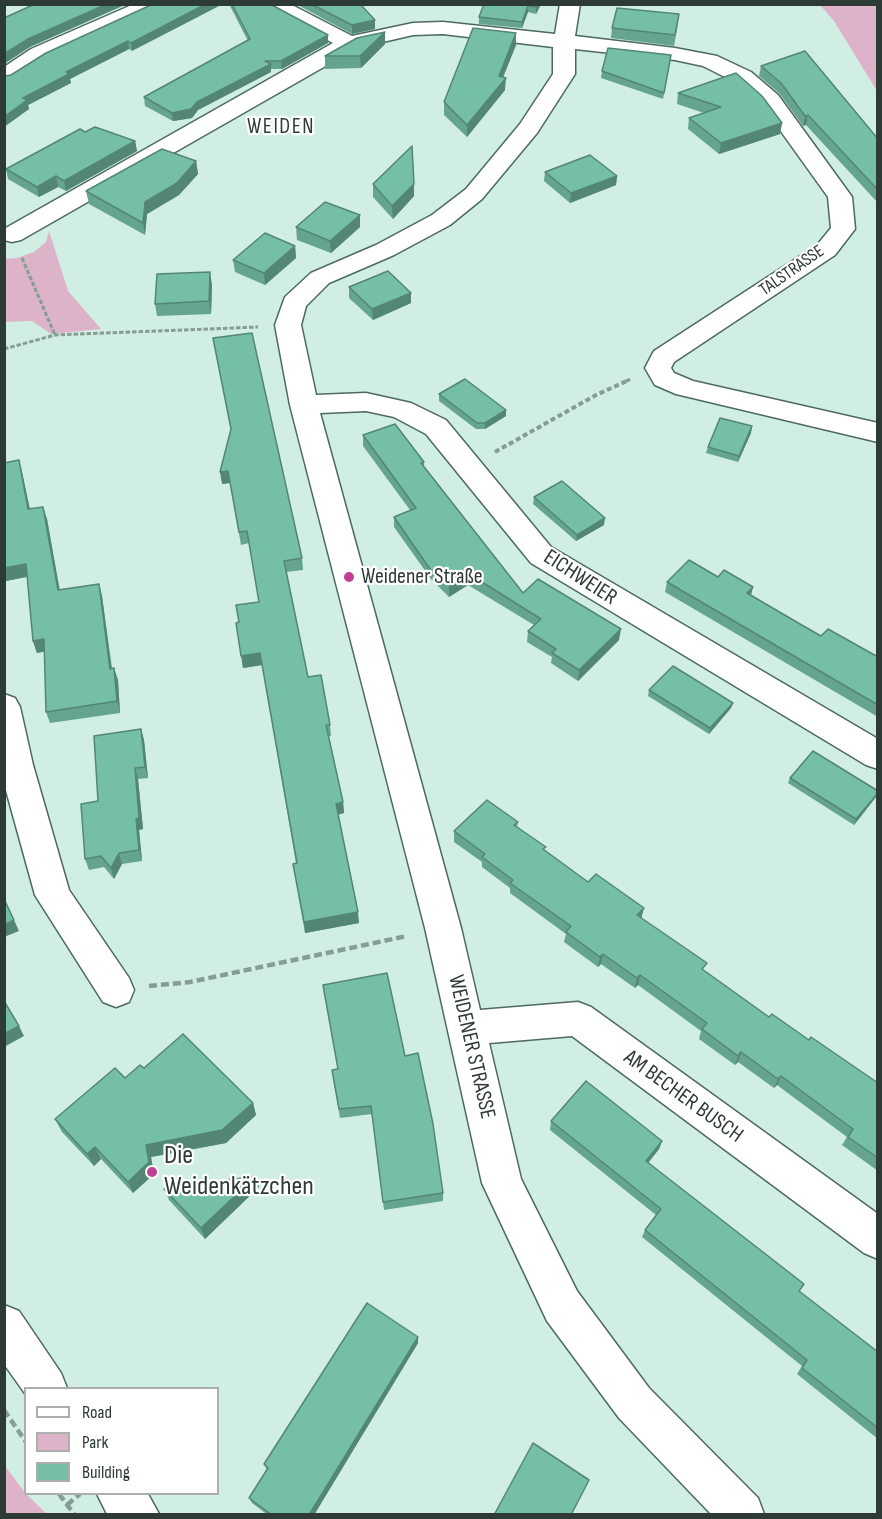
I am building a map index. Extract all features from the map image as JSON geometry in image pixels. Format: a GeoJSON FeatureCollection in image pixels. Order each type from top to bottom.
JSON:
{"type":"FeatureCollection","features":[{"type":"Feature","properties":{"kind":"street"},"geometry":{"type":"LineString","coordinates":[[4,77],[39,54],[152,4]]}},
{"type":"Feature","properties":{"kind":"street"},"geometry":{"type":"LineString","coordinates":[[273,4],[349,43]]}},
{"type":"Feature","properties":{"kind":"street"},"geometry":{"type":"LineString","coordinates":[[288,325],[294,303],[320,278],[385,250],[441,220],[474,194],[528,128],[564,74],[564,41],[570,4]]}},
{"type":"Feature","properties":{"kind":"street","name":"TALSTRASSE"},"geometry":{"type":"LineString","coordinates":[[12,235],[349,43],[413,29],[443,28],[675,54],[709,62],[743,77],[770,100],[840,197],[843,229],[826,250],[663,357],[658,368]]}},
{"type":"Feature","properties":{"kind":"street","name":"WEIDENER STRASSE"},"geometry":{"type":"LineString","coordinates":[[288,325],[304,405],[468,1028],[502,1183],[562,1306],[634,1403],[742,1515]]}},
{"type":"Feature","properties":{"kind":"street"},"geometry":{"type":"LineString","coordinates":[[658,368],[664,379],[686,388],[878,433]]}},
{"type":"Feature","properties":{"kind":"street","name":"EICHWEIER"},"geometry":{"type":"LineString","coordinates":[[304,405],[366,402],[401,409],[436,427],[541,555],[878,756]]}},
{"type":"Feature","properties":{"kind":"street"},"geometry":{"type":"LineString","coordinates":[[4,707],[10,767],[53,895],[116,990]]}},
{"type":"Feature","properties":{"kind":"street","name":"AM BECHER BUSCH"},"geometry":{"type":"LineString","coordinates":[[468,1028],[578,1019],[878,1239]]}},
{"type":"Feature","properties":{"kind":"street"},"geometry":{"type":"LineString","coordinates":[[4,1326],[45,1387]]}},
{"type":"Feature","properties":{"kind":"street"},"geometry":{"type":"LineString","coordinates":[[120,1495],[136,1515]]}},
{"type":"Feature","properties":{"kind":"path"},"geometry":{"type":"LineString","coordinates":[[12,235],[55,335]]}},
{"type":"Feature","properties":{"kind":"path"},"geometry":{"type":"LineString","coordinates":[[4,349],[55,335],[288,325]]}},
{"type":"Feature","properties":{"kind":"path"},"geometry":{"type":"LineString","coordinates":[[469,468],[597,395],[658,368]]}},
{"type":"Feature","properties":{"kind":"path"},"geometry":{"type":"LineString","coordinates":[[116,990],[190,982],[443,928]]}},
{"type":"Feature","properties":{"kind":"path"},"geometry":{"type":"LineString","coordinates":[[4,1410],[24,1439]]}},
{"type":"Feature","properties":{"kind":"path"},"geometry":{"type":"LineString","coordinates":[[61,1495],[74,1515]]}},
{"type":"Feature","properties":{"kind":"path"},"geometry":{"type":"LineString","coordinates":[[67,1506],[80,1495]]}},
{"type":"Feature","properties":{"kind":"green space"},"geometry":{"type":"Polygon","coordinates":[[[820,5],[877,5],[877,91],[834,21],[820,5]]]}},
{"type":"Feature","properties":{"kind":"green space"},"geometry":{"type":"Polygon","coordinates":[[[49,231],[68,291],[101,329],[51,334],[32,321],[5,322],[5,259],[17,258],[34,252],[46,242],[49,231]]]}},
{"type":"Feature","properties":{"kind":"green space"},"geometry":{"type":"Polygon","coordinates":[[[5,1466],[24,1491],[24,1495],[27,1495],[47,1514],[5,1514],[5,1466]]]}},
{"type":"Feature","properties":{"kind":"building"},"geometry":{"type":"Polygon","coordinates":[[[35,4],[107,4],[28,39],[4,54],[4,18],[35,4]]]}},
{"type":"Feature","properties":{"kind":"building"},"geometry":{"type":"Polygon","coordinates":[[[153,4],[206,4],[131,43],[128,41],[66,72],[69,74],[23,98],[27,100],[4,117],[4,76],[11,75],[46,53],[153,4]]]}},
{"type":"Feature","properties":{"kind":"building"},"geometry":{"type":"Polygon","coordinates":[[[232,4],[270,4],[328,35],[281,61],[265,61],[271,64],[197,102],[191,109],[172,113],[144,97],[250,39],[232,4]]]}},
{"type":"Feature","properties":{"kind":"building"},"geometry":{"type":"Polygon","coordinates":[[[311,4],[360,4],[375,20],[352,25],[311,4]]]}},
{"type":"Feature","properties":{"kind":"building"},"geometry":{"type":"Polygon","coordinates":[[[484,4],[538,4],[536,7],[528,6],[522,22],[479,17],[484,4]]]}},
{"type":"Feature","properties":{"kind":"building"},"geometry":{"type":"Polygon","coordinates":[[[617,8],[679,14],[675,35],[612,28],[617,8]]]}},
{"type":"Feature","properties":{"kind":"building"},"geometry":{"type":"Polygon","coordinates":[[[473,28],[516,33],[499,76],[506,78],[467,125],[444,102],[473,28]]]}},
{"type":"Feature","properties":{"kind":"building"},"geometry":{"type":"Polygon","coordinates":[[[385,32],[360,56],[325,56],[357,38],[385,32]]]}},
{"type":"Feature","properties":{"kind":"building"},"geometry":{"type":"Polygon","coordinates":[[[608,48],[671,55],[664,93],[602,71],[608,48]]]}},
{"type":"Feature","properties":{"kind":"building"},"geometry":{"type":"Polygon","coordinates":[[[805,51],[878,139],[878,190],[808,115],[805,116],[781,83],[761,66],[805,51]]]}},
{"type":"Feature","properties":{"kind":"building"},"geometry":{"type":"Polygon","coordinates":[[[736,73],[762,96],[782,123],[721,143],[689,118],[721,107],[678,93],[736,73]]]}},
{"type":"Feature","properties":{"kind":"building"},"geometry":{"type":"Polygon","coordinates":[[[95,127],[135,141],[64,181],[56,176],[37,187],[6,169],[80,129],[85,132],[95,127]]]}},
{"type":"Feature","properties":{"kind":"building"},"geometry":{"type":"Polygon","coordinates":[[[412,146],[414,184],[392,206],[373,184],[412,146]]]}},
{"type":"Feature","properties":{"kind":"building"},"geometry":{"type":"Polygon","coordinates":[[[162,149],[196,161],[177,183],[145,202],[143,223],[86,191],[162,149]]]}},
{"type":"Feature","properties":{"kind":"building"},"geometry":{"type":"Polygon","coordinates":[[[590,155],[617,176],[571,193],[545,172],[590,155]]]}},
{"type":"Feature","properties":{"kind":"building"},"geometry":{"type":"Polygon","coordinates":[[[325,202],[360,215],[330,241],[296,227],[325,202]]]}},
{"type":"Feature","properties":{"kind":"building"},"geometry":{"type":"Polygon","coordinates":[[[265,233],[295,246],[264,273],[233,260],[265,233]]]}},
{"type":"Feature","properties":{"kind":"building"},"geometry":{"type":"Polygon","coordinates":[[[388,271],[411,293],[372,309],[349,287],[388,271]]]}},
{"type":"Feature","properties":{"kind":"building"},"geometry":{"type":"Polygon","coordinates":[[[210,272],[209,301],[155,304],[157,274],[210,272]]]}},
{"type":"Feature","properties":{"kind":"building"},"geometry":{"type":"Polygon","coordinates":[[[252,333],[302,558],[284,561],[308,677],[321,675],[330,725],[326,725],[343,802],[336,804],[358,912],[304,922],[293,864],[297,863],[260,653],[241,656],[236,623],[239,622],[236,605],[259,602],[247,531],[239,532],[228,471],[220,472],[231,429],[213,338],[252,333]]]}},
{"type":"Feature","properties":{"kind":"building"},"geometry":{"type":"Polygon","coordinates":[[[465,379],[506,410],[485,423],[477,423],[439,394],[465,379]]]}},
{"type":"Feature","properties":{"kind":"building"},"geometry":{"type":"Polygon","coordinates":[[[720,418],[752,426],[739,456],[708,447],[720,418]]]}},
{"type":"Feature","properties":{"kind":"building"},"geometry":{"type":"Polygon","coordinates":[[[395,424],[424,462],[421,463],[523,593],[538,579],[621,629],[579,670],[552,653],[556,649],[528,631],[541,619],[469,574],[449,586],[430,569],[394,517],[416,508],[363,435],[395,424]]]}},
{"type":"Feature","properties":{"kind":"building"},"geometry":{"type":"Polygon","coordinates":[[[19,460],[28,509],[43,507],[58,590],[99,584],[110,669],[114,668],[117,701],[46,712],[44,639],[33,641],[26,564],[4,568],[4,463],[19,460]]]}},
{"type":"Feature","properties":{"kind":"building"},"geometry":{"type":"Polygon","coordinates":[[[562,481],[605,518],[577,535],[534,497],[562,481]]]}},
{"type":"Feature","properties":{"kind":"building"},"geometry":{"type":"Polygon","coordinates":[[[689,560],[718,577],[724,570],[753,587],[747,593],[821,636],[828,629],[878,657],[878,705],[667,582],[689,560]]]}},
{"type":"Feature","properties":{"kind":"building"},"geometry":{"type":"Polygon","coordinates":[[[673,666],[733,703],[710,728],[649,690],[673,666]]]}},
{"type":"Feature","properties":{"kind":"building"},"geometry":{"type":"Polygon","coordinates":[[[141,729],[145,767],[135,768],[139,850],[119,853],[111,868],[101,856],[85,859],[81,804],[98,801],[94,736],[141,729]]]}},
{"type":"Feature","properties":{"kind":"building"},"geometry":{"type":"Polygon","coordinates":[[[813,751],[878,791],[856,819],[790,778],[813,751]]]}},
{"type":"Feature","properties":{"kind":"building"},"geometry":{"type":"Polygon","coordinates":[[[487,800],[518,822],[514,825],[546,847],[543,849],[588,882],[596,874],[644,908],[637,915],[707,963],[702,969],[769,1017],[772,1014],[809,1040],[811,1037],[878,1083],[878,1158],[848,1137],[853,1129],[781,1076],[778,1079],[741,1052],[738,1056],[702,1029],[707,1023],[640,975],[637,978],[603,954],[600,957],[566,932],[571,926],[510,883],[513,880],[482,857],[485,854],[454,831],[487,800]]]}},
{"type":"Feature","properties":{"kind":"building"},"geometry":{"type":"Polygon","coordinates":[[[4,899],[14,920],[4,925],[4,899]]]}},
{"type":"Feature","properties":{"kind":"building"},"geometry":{"type":"Polygon","coordinates":[[[387,973],[405,1056],[418,1053],[433,1124],[443,1193],[383,1202],[371,1106],[339,1109],[332,1070],[338,1069],[323,985],[387,973]]]}},
{"type":"Feature","properties":{"kind":"building"},"geometry":{"type":"Polygon","coordinates":[[[4,1001],[19,1026],[4,1034],[4,1001]]]}},
{"type":"Feature","properties":{"kind":"building"},"geometry":{"type":"Polygon","coordinates":[[[183,1034],[253,1103],[222,1130],[146,1145],[149,1162],[128,1182],[95,1147],[87,1154],[55,1119],[115,1068],[125,1078],[140,1065],[144,1068],[183,1034]]]}},
{"type":"Feature","properties":{"kind":"building"},"geometry":{"type":"Polygon","coordinates":[[[586,1081],[662,1141],[646,1161],[804,1284],[799,1291],[878,1352],[878,1428],[802,1368],[807,1360],[645,1230],[661,1209],[551,1121],[586,1081]]]}},
{"type":"Feature","properties":{"kind":"building"},"geometry":{"type":"Polygon","coordinates":[[[256,1176],[201,1228],[164,1189],[256,1176]]]}},
{"type":"Feature","properties":{"kind":"building"},"geometry":{"type":"Polygon","coordinates":[[[367,1303],[418,1337],[309,1515],[272,1515],[249,1498],[268,1468],[264,1464],[367,1303]]]}},
{"type":"Feature","properties":{"kind":"building"},"geometry":{"type":"Polygon","coordinates":[[[533,1443],[589,1480],[571,1515],[494,1515],[533,1443]]]}},
{"type":"Feature","properties":{"kind":"place","name":"Weidener Straße"},"geometry":{"type":"Point","coordinates":[349,577]}},
{"type":"Feature","properties":{"kind":"place","name":"Die Weidenkätzchen"},"geometry":{"type":"Point","coordinates":[152,1172]}},
{"type":"Feature","properties":{"kind":"district","name":"WEIDEN"},"geometry":{"type":"Point","coordinates":[281,127]}}]}
